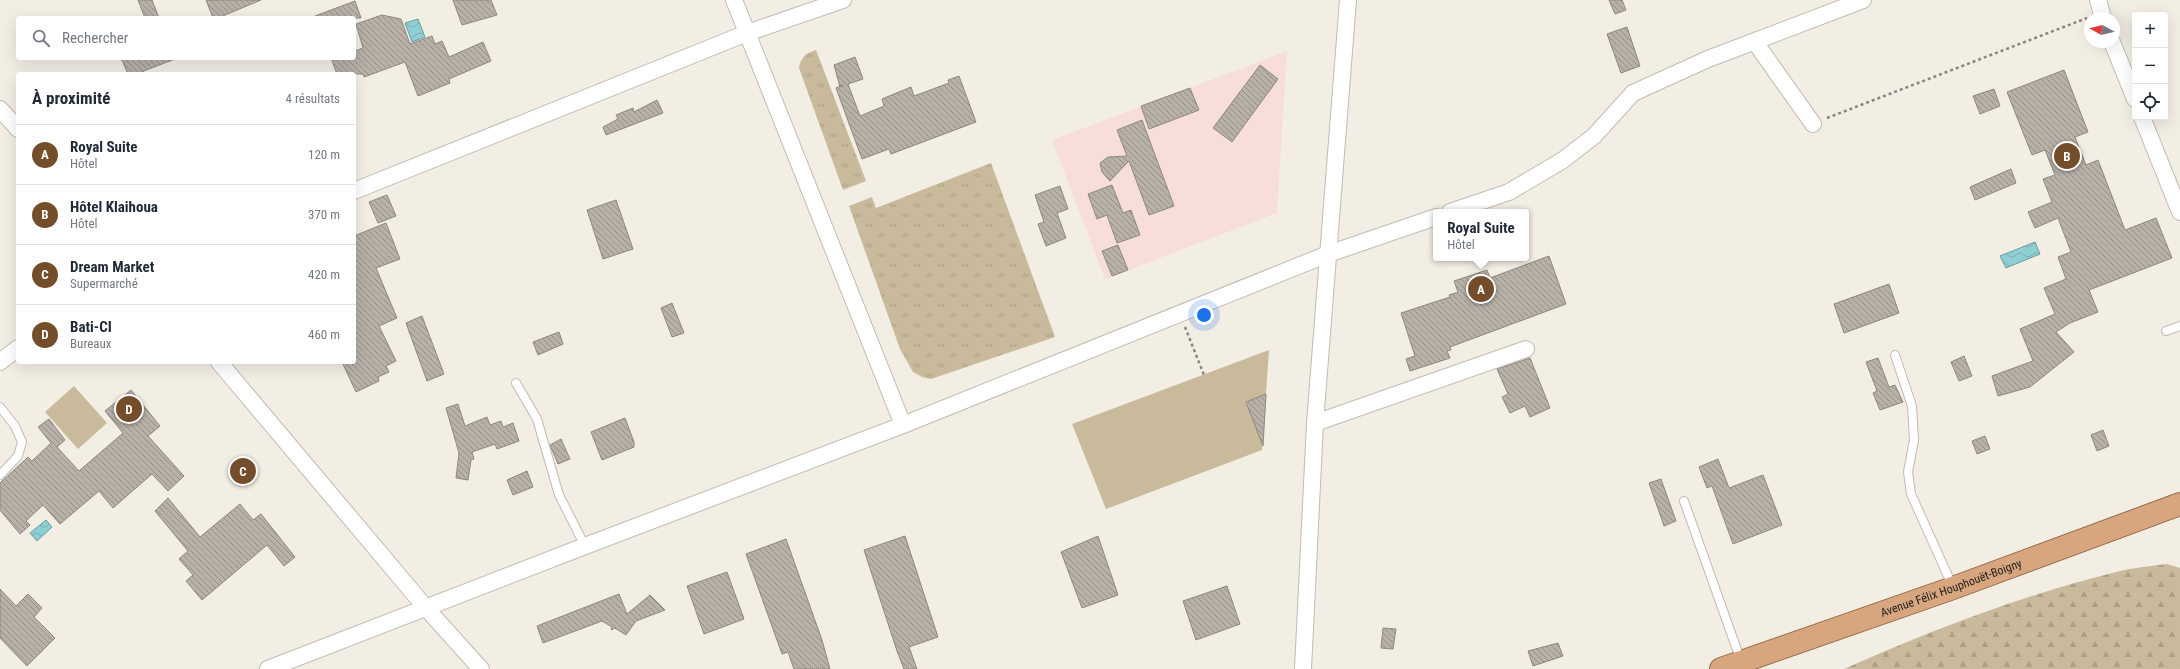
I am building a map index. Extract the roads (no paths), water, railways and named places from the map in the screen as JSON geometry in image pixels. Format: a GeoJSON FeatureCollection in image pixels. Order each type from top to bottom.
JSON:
{"type":"FeatureCollection","features":[{"type":"Feature","properties":{"kind":"highway","name":"Avenue Félix Houphouët-Boigny"},"geometry":{"type":"LineString","coordinates":[[1721,669],[1953,588],[2180,504]]}},
{"type":"Feature","properties":{"kind":"street"},"geometry":{"type":"LineString","coordinates":[[734,0],[903,425]]}},
{"type":"Feature","properties":{"kind":"street"},"geometry":{"type":"LineString","coordinates":[[356,190],[747,33],[843,0]]}},
{"type":"Feature","properties":{"kind":"street"},"geometry":{"type":"LineString","coordinates":[[1303,669],[1315,423],[1348,0]]}},
{"type":"Feature","properties":{"kind":"street"},"geometry":{"type":"LineString","coordinates":[[1459,209],[1509,192],[1563,160],[1594,136],[1633,93],[1708,59],[1862,0]]}},
{"type":"Feature","properties":{"kind":"street"},"geometry":{"type":"LineString","coordinates":[[1755,42],[1813,124]]}},
{"type":"Feature","properties":{"kind":"street"},"geometry":{"type":"LineString","coordinates":[[2114,48],[2132,92]]}},
{"type":"Feature","properties":{"kind":"street"},"geometry":{"type":"LineString","coordinates":[[0,109],[16,127]]}},
{"type":"Feature","properties":{"kind":"street"},"geometry":{"type":"LineString","coordinates":[[2143,120],[2180,212]]}},
{"type":"Feature","properties":{"kind":"street"},"geometry":{"type":"LineString","coordinates":[[268,669],[903,425],[1328,254],[1433,218]]}},
{"type":"Feature","properties":{"kind":"street"},"geometry":{"type":"LineString","coordinates":[[1315,423],[1526,349]]}},
{"type":"Feature","properties":{"kind":"street"},"geometry":{"type":"LineString","coordinates":[[0,362],[16,350]]}},
{"type":"Feature","properties":{"kind":"street"},"geometry":{"type":"LineString","coordinates":[[221,364],[426,608],[481,669]]}},
{"type":"Feature","properties":{"kind":"lane"},"geometry":{"type":"LineString","coordinates":[[2166,332],[2180,326]]}},
{"type":"Feature","properties":{"kind":"lane"},"geometry":{"type":"LineString","coordinates":[[1895,355],[1912,406],[1914,440],[1908,472],[1911,494],[1953,588]]}},
{"type":"Feature","properties":{"kind":"lane"},"geometry":{"type":"LineString","coordinates":[[516,383],[537,419],[559,495],[585,546]]}},
{"type":"Feature","properties":{"kind":"lane"},"geometry":{"type":"LineString","coordinates":[[0,407],[15,426],[22,442],[18,456],[0,475]]}},
{"type":"Feature","properties":{"kind":"lane"},"geometry":{"type":"LineString","coordinates":[[1684,501],[1741,661]]}},
{"type":"Feature","properties":{"kind":"water"},"geometry":{"type":"Polygon","coordinates":[[[418,19],[425,37],[412,42],[405,23],[418,19]]]}},
{"type":"Feature","properties":{"kind":"water"},"geometry":{"type":"Polygon","coordinates":[[[2035,242],[2040,254],[2006,268],[2000,256],[2035,242]]]}},
{"type":"Feature","properties":{"kind":"water"},"geometry":{"type":"Polygon","coordinates":[[[46,520],[52,527],[37,541],[30,533],[46,520]]]}},
{"type":"Feature","properties":{"kind":"place","name":"Hôtel Klaihoua"},"geometry":{"type":"Point","coordinates":[2067,156]}},
{"type":"Feature","properties":{"kind":"place","name":"Royal Suite"},"geometry":{"type":"Point","coordinates":[1481,289]}},
{"type":"Feature","properties":{"kind":"place","name":"Bati-CI"},"geometry":{"type":"Point","coordinates":[129,409]}},
{"type":"Feature","properties":{"kind":"place","name":"Dream Market"},"geometry":{"type":"Point","coordinates":[243,471]}}]}
